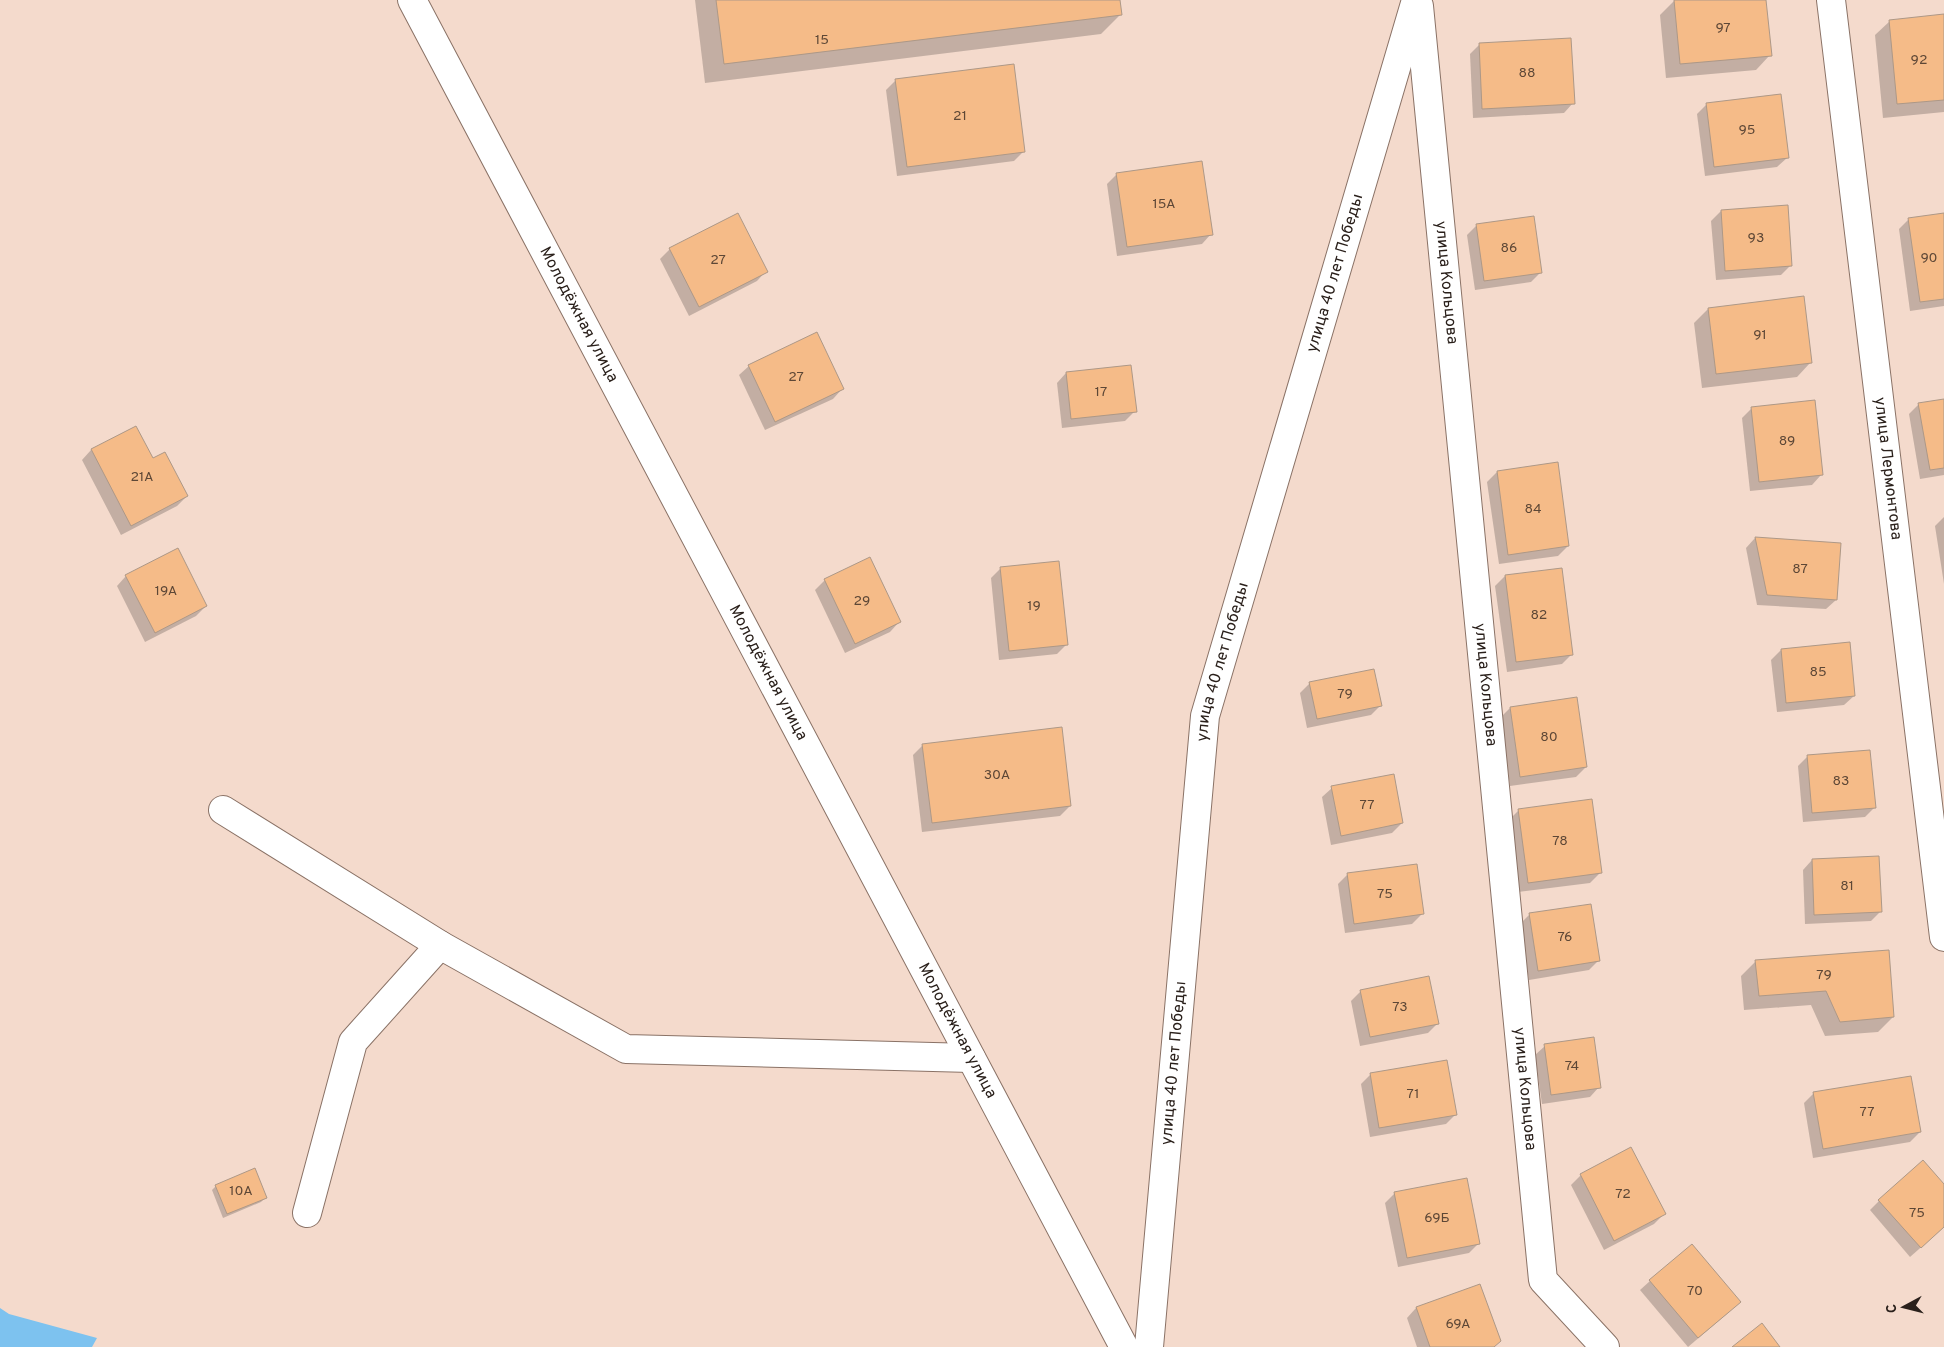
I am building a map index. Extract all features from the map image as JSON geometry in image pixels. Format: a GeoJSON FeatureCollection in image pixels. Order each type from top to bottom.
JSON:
{"type":"FeatureCollection","features":[{"type":"Feature","properties":{"kind":"street","name":"Молодёжная улица"},"geometry":{"type":"LineString","coordinates":[[412,0],[1124,1347]]}},
{"type":"Feature","properties":{"kind":"street","name":"улица 40 лет Победы"},"geometry":{"type":"LineString","coordinates":[[1149,1347],[1205,716],[1417,0]]}},
{"type":"Feature","properties":{"kind":"street","name":"улица Кольцова"},"geometry":{"type":"LineString","coordinates":[[1417,0],[1543,1280],[1604,1347]]}},
{"type":"Feature","properties":{"kind":"street","name":"улица Лермонтова"},"geometry":{"type":"LineString","coordinates":[[1832,0],[1944,937]]}},
{"type":"Feature","properties":{"kind":"street"},"geometry":{"type":"LineString","coordinates":[[222,810],[440,945],[626,1049],[971,1058]]}},
{"type":"Feature","properties":{"kind":"street"},"geometry":{"type":"LineString","coordinates":[[306,1213],[353,1042],[440,945]]}},
{"type":"Feature","properties":{"kind":"water"},"geometry":{"type":"Polygon","coordinates":[[[0,1308],[9,1314],[97,1338],[92,1347],[0,1347],[0,1308]]]}},
{"type":"Feature","properties":{"kind":"building"},"geometry":{"type":"Polygon","coordinates":[[[716,0],[1120,0],[1122,15],[724,64],[716,0]]]}},
{"type":"Feature","properties":{"kind":"building"},"geometry":{"type":"Polygon","coordinates":[[[1674,0],[1766,0],[1772,56],[1680,64],[1674,0]]]}},
{"type":"Feature","properties":{"kind":"building"},"geometry":{"type":"Polygon","coordinates":[[[1944,14],[1944,100],[1897,104],[1889,20],[1944,14]]]}},
{"type":"Feature","properties":{"kind":"building"},"geometry":{"type":"Polygon","coordinates":[[[1571,38],[1575,104],[1482,109],[1479,43],[1571,38]]]}},
{"type":"Feature","properties":{"kind":"building"},"geometry":{"type":"Polygon","coordinates":[[[1014,64],[1025,152],[907,167],[895,79],[1014,64]]]}},
{"type":"Feature","properties":{"kind":"building"},"geometry":{"type":"Polygon","coordinates":[[[1781,94],[1789,158],[1714,167],[1706,103],[1781,94]]]}},
{"type":"Feature","properties":{"kind":"building"},"geometry":{"type":"Polygon","coordinates":[[[1202,161],[1213,235],[1127,247],[1116,173],[1202,161]]]}},
{"type":"Feature","properties":{"kind":"building"},"geometry":{"type":"Polygon","coordinates":[[[1788,205],[1792,266],[1725,271],[1721,210],[1788,205]]]}},
{"type":"Feature","properties":{"kind":"building"},"geometry":{"type":"Polygon","coordinates":[[[738,213],[768,272],[699,307],[669,248],[738,213]]]}},
{"type":"Feature","properties":{"kind":"building"},"geometry":{"type":"Polygon","coordinates":[[[1944,213],[1944,299],[1920,302],[1908,218],[1944,213]]]}},
{"type":"Feature","properties":{"kind":"building"},"geometry":{"type":"Polygon","coordinates":[[[1534,216],[1542,273],[1484,281],[1476,224],[1534,216]]]}},
{"type":"Feature","properties":{"kind":"building"},"geometry":{"type":"Polygon","coordinates":[[[1804,296],[1812,363],[1716,374],[1708,308],[1804,296]]]}},
{"type":"Feature","properties":{"kind":"building"},"geometry":{"type":"Polygon","coordinates":[[[817,332],[844,389],[775,422],[748,365],[817,332]]]}},
{"type":"Feature","properties":{"kind":"building"},"geometry":{"type":"Polygon","coordinates":[[[1131,365],[1137,412],[1071,419],[1066,372],[1131,365]]]}},
{"type":"Feature","properties":{"kind":"building"},"geometry":{"type":"Polygon","coordinates":[[[1944,399],[1944,468],[1930,470],[1918,403],[1944,399]]]}},
{"type":"Feature","properties":{"kind":"building"},"geometry":{"type":"Polygon","coordinates":[[[1815,400],[1823,475],[1759,482],[1751,407],[1815,400]]]}},
{"type":"Feature","properties":{"kind":"building"},"geometry":{"type":"Polygon","coordinates":[[[136,426],[153,458],[165,452],[188,496],[131,526],[91,449],[136,426]]]}},
{"type":"Feature","properties":{"kind":"building"},"geometry":{"type":"Polygon","coordinates":[[[1558,462],[1569,546],[1508,555],[1497,471],[1558,462]]]}},
{"type":"Feature","properties":{"kind":"building"},"geometry":{"type":"Polygon","coordinates":[[[1755,537],[1841,543],[1837,600],[1767,595],[1755,537]]]}},
{"type":"Feature","properties":{"kind":"building"},"geometry":{"type":"Polygon","coordinates":[[[178,548],[207,606],[155,633],[125,575],[178,548]]]}},
{"type":"Feature","properties":{"kind":"building"},"geometry":{"type":"Polygon","coordinates":[[[870,557],[901,622],[855,644],[824,579],[870,557]]]}},
{"type":"Feature","properties":{"kind":"building"},"geometry":{"type":"Polygon","coordinates":[[[1059,561],[1068,645],[1009,651],[1000,567],[1059,561]]]}},
{"type":"Feature","properties":{"kind":"building"},"geometry":{"type":"Polygon","coordinates":[[[1562,568],[1573,655],[1516,662],[1505,575],[1562,568]]]}},
{"type":"Feature","properties":{"kind":"building"},"geometry":{"type":"Polygon","coordinates":[[[1850,642],[1855,696],[1786,703],[1781,649],[1850,642]]]}},
{"type":"Feature","properties":{"kind":"building"},"geometry":{"type":"Polygon","coordinates":[[[1374,669],[1382,706],[1317,719],[1309,682],[1374,669]]]}},
{"type":"Feature","properties":{"kind":"building"},"geometry":{"type":"Polygon","coordinates":[[[1577,697],[1587,767],[1520,777],[1510,707],[1577,697]]]}},
{"type":"Feature","properties":{"kind":"building"},"geometry":{"type":"Polygon","coordinates":[[[1062,727],[1071,806],[932,823],[922,744],[1062,727]]]}},
{"type":"Feature","properties":{"kind":"building"},"geometry":{"type":"Polygon","coordinates":[[[1870,750],[1876,808],[1812,813],[1807,755],[1870,750]]]}},
{"type":"Feature","properties":{"kind":"building"},"geometry":{"type":"Polygon","coordinates":[[[1394,774],[1403,823],[1341,836],[1331,786],[1394,774]]]}},
{"type":"Feature","properties":{"kind":"building"},"geometry":{"type":"Polygon","coordinates":[[[1592,799],[1602,873],[1528,883],[1518,809],[1592,799]]]}},
{"type":"Feature","properties":{"kind":"building"},"geometry":{"type":"Polygon","coordinates":[[[1879,856],[1882,912],[1814,915],[1812,859],[1879,856]]]}},
{"type":"Feature","properties":{"kind":"building"},"geometry":{"type":"Polygon","coordinates":[[[1417,864],[1424,914],[1354,924],[1347,873],[1417,864]]]}},
{"type":"Feature","properties":{"kind":"building"},"geometry":{"type":"Polygon","coordinates":[[[1591,904],[1600,961],[1538,971],[1529,913],[1591,904]]]}},
{"type":"Feature","properties":{"kind":"building"},"geometry":{"type":"Polygon","coordinates":[[[1889,950],[1894,1017],[1840,1022],[1826,991],[1759,996],[1755,960],[1889,950]]]}},
{"type":"Feature","properties":{"kind":"building"},"geometry":{"type":"Polygon","coordinates":[[[1429,976],[1439,1024],[1370,1037],[1360,990],[1429,976]]]}},
{"type":"Feature","properties":{"kind":"building"},"geometry":{"type":"Polygon","coordinates":[[[1594,1037],[1601,1088],[1551,1095],[1544,1044],[1594,1037]]]}},
{"type":"Feature","properties":{"kind":"building"},"geometry":{"type":"Polygon","coordinates":[[[1447,1060],[1457,1115],[1379,1128],[1370,1073],[1447,1060]]]}},
{"type":"Feature","properties":{"kind":"building"},"geometry":{"type":"Polygon","coordinates":[[[1911,1076],[1921,1132],[1823,1149],[1813,1092],[1911,1076]]]}},
{"type":"Feature","properties":{"kind":"building"},"geometry":{"type":"Polygon","coordinates":[[[1631,1147],[1666,1214],[1614,1241],[1580,1174],[1631,1147]]]}},
{"type":"Feature","properties":{"kind":"building"},"geometry":{"type":"Polygon","coordinates":[[[1923,1160],[1944,1184],[1944,1227],[1921,1248],[1878,1200],[1923,1160]]]}},
{"type":"Feature","properties":{"kind":"building"},"geometry":{"type":"Polygon","coordinates":[[[255,1168],[267,1198],[227,1214],[215,1185],[255,1168]]]}},
{"type":"Feature","properties":{"kind":"building"},"geometry":{"type":"Polygon","coordinates":[[[1467,1178],[1480,1244],[1407,1258],[1394,1192],[1467,1178]]]}},
{"type":"Feature","properties":{"kind":"building"},"geometry":{"type":"Polygon","coordinates":[[[1692,1244],[1741,1302],[1698,1338],[1649,1280],[1692,1244]]]}},
{"type":"Feature","properties":{"kind":"building"},"geometry":{"type":"Polygon","coordinates":[[[1480,1284],[1501,1341],[1494,1347],[1430,1347],[1416,1307],[1480,1284]]]}},
{"type":"Feature","properties":{"kind":"building"},"geometry":{"type":"Polygon","coordinates":[[[1762,1323],[1780,1347],[1732,1347],[1762,1323]]]}}]}
